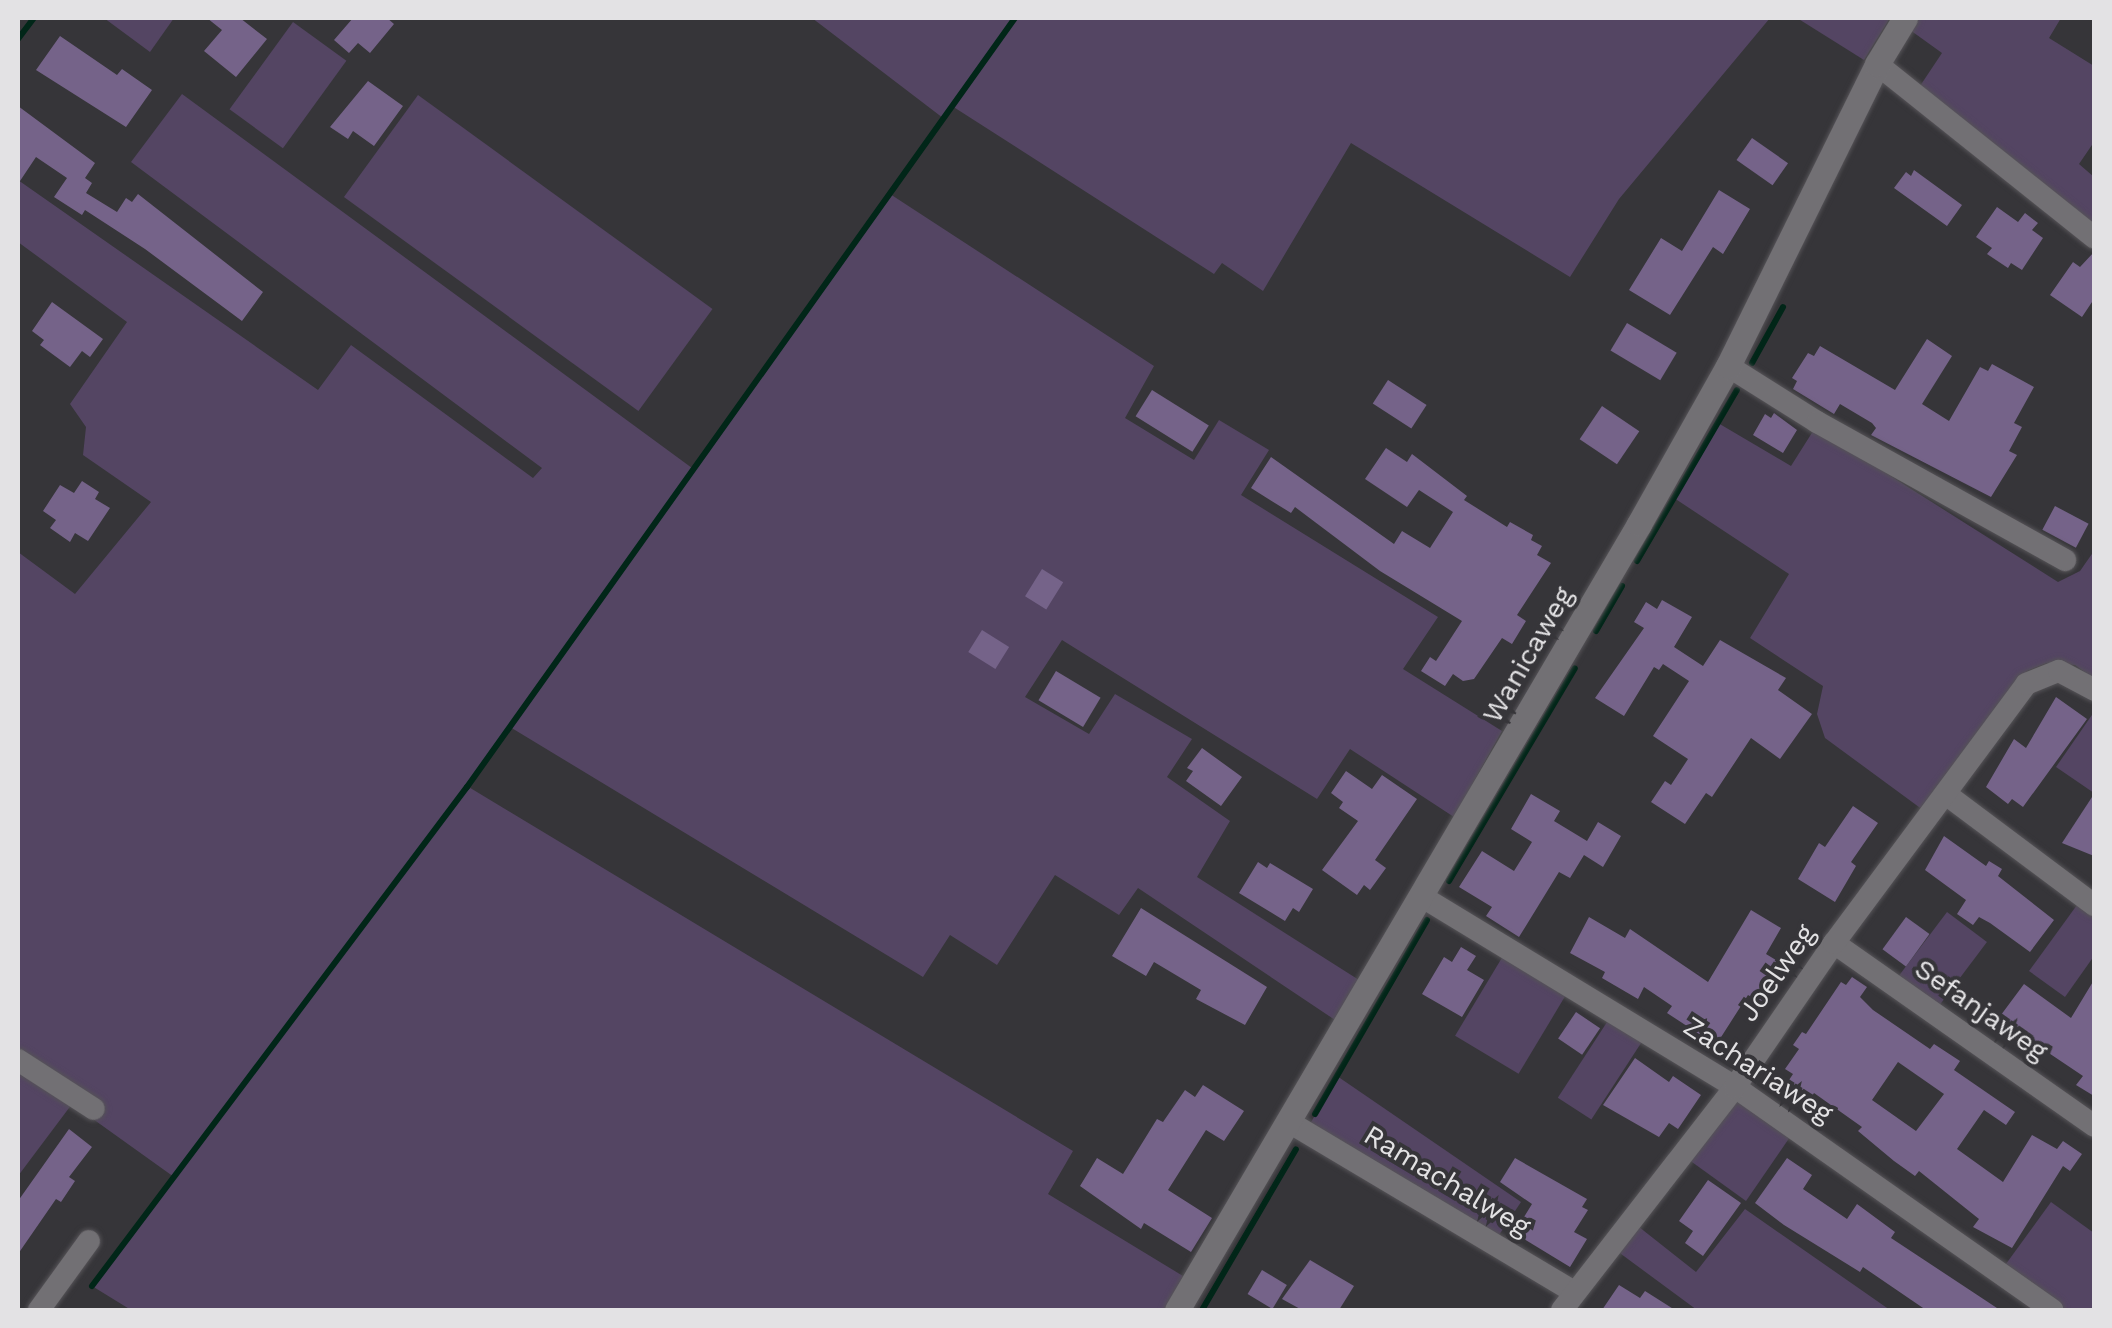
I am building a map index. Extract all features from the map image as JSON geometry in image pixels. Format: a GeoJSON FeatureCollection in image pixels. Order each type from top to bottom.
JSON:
{"type":"FeatureCollection","features":[{"type":"Feature","properties":{"kind":"street","name":"Wanicaweg"},"geometry":{"type":"LineString","coordinates":[[1178,1310],[1728,366],[1877,64],[1906,18]]}},
{"type":"Feature","properties":{"kind":"street"},"geometry":{"type":"LineString","coordinates":[[1877,64],[2094,237]]}},
{"type":"Feature","properties":{"kind":"street"},"geometry":{"type":"LineString","coordinates":[[1728,366],[1818,422],[2065,560]]}},
{"type":"Feature","properties":{"kind":"street","name":"Joelweg"},"geometry":{"type":"LineString","coordinates":[[1568,1302],[1734,1087],[1834,943],[1947,796],[2026,684],[2043,674],[2059,671],[2076,676],[2094,690]]}},
{"type":"Feature","properties":{"kind":"street"},"geometry":{"type":"LineString","coordinates":[[1947,796],[2094,905]]}},
{"type":"Feature","properties":{"kind":"street","name":"Zachariaweg"},"geometry":{"type":"LineString","coordinates":[[1421,896],[1734,1087],[2052,1310]]}},
{"type":"Feature","properties":{"kind":"street","name":"Sefanjaweg"},"geometry":{"type":"LineString","coordinates":[[1834,943],[2094,1126]]}},
{"type":"Feature","properties":{"kind":"street"},"geometry":{"type":"LineString","coordinates":[[18,1060],[94,1109]]}},
{"type":"Feature","properties":{"kind":"street","name":"Ramachalweg"},"geometry":{"type":"LineString","coordinates":[[1289,1122],[1568,1302]]}},
{"type":"Feature","properties":{"kind":"street"},"geometry":{"type":"LineString","coordinates":[[39,1310],[89,1241]]}},
{"type":"Feature","properties":{"kind":"shaded area"},"geometry":{"type":"Polygon","coordinates":[[[104,18],[174,18],[150,52],[104,18]]]}},
{"type":"Feature","properties":{"kind":"shaded area"},"geometry":{"type":"Polygon","coordinates":[[[812,18],[1770,18],[1619,199],[1570,277],[1351,143],[1263,291],[1222,263],[1214,274],[952,106],[943,118],[812,18]]]}},
{"type":"Feature","properties":{"kind":"shaded area"},"geometry":{"type":"Polygon","coordinates":[[[1797,18],[1890,18],[1864,60],[1797,18]]]}},
{"type":"Feature","properties":{"kind":"shaded area"},"geometry":{"type":"Polygon","coordinates":[[[1917,18],[2061,18],[2049,38],[2094,66],[2094,142],[2079,164],[2094,177],[2094,227],[1918,89],[1942,53],[1910,30],[1917,18]]]}},
{"type":"Feature","properties":{"kind":"shaded area"},"geometry":{"type":"Polygon","coordinates":[[[293,22],[346,61],[283,148],[230,109],[293,22]]]}},
{"type":"Feature","properties":{"kind":"shaded area"},"geometry":{"type":"Polygon","coordinates":[[[182,94],[692,468],[890,194],[1154,366],[1125,418],[1194,460],[1219,420],[1269,450],[1241,495],[1438,617],[1403,669],[1502,731],[1454,817],[1350,749],[1317,799],[1062,640],[1025,697],[1089,734],[1115,694],[1192,739],[1167,777],[1230,821],[1197,877],[1359,980],[1335,1020],[1138,888],[1119,915],[1055,875],[997,965],[950,935],[923,977],[510,727],[467,786],[1073,1151],[1048,1194],[1183,1276],[1164,1310],[131,1310],[92,1286],[174,1177],[72,1104],[18,1176],[18,552],[75,594],[151,502],[83,455],[86,427],[70,404],[127,322],[18,242],[18,180],[318,390],[351,345],[533,478],[542,468],[131,162],[182,94]]]}},
{"type":"Feature","properties":{"kind":"shaded area"},"geometry":{"type":"Polygon","coordinates":[[[418,95],[712,309],[638,411],[344,197],[418,95]]]}},
{"type":"Feature","properties":{"kind":"shaded area"},"geometry":{"type":"Polygon","coordinates":[[[1718,423],[1791,466],[1815,428],[2058,582],[2080,571],[2094,551],[2094,679],[2075,665],[2047,663],[2027,671],[1923,810],[1825,738],[1817,714],[1823,686],[1750,638],[1789,574],[1674,498],[1718,423]]]}},
{"type":"Feature","properties":{"kind":"shaded area"},"geometry":{"type":"Polygon","coordinates":[[[2094,712],[2094,793],[2056,767],[2094,712]]]}},
{"type":"Feature","properties":{"kind":"shaded area"},"geometry":{"type":"Polygon","coordinates":[[[2077,905],[2094,918],[2094,956],[2065,997],[2029,971],[2077,905]]]}},
{"type":"Feature","properties":{"kind":"shaded area"},"geometry":{"type":"Polygon","coordinates":[[[1947,912],[1987,942],[1937,1008],[1897,978],[1947,912]]]}},
{"type":"Feature","properties":{"kind":"shaded area"},"geometry":{"type":"Polygon","coordinates":[[[1503,956],[1566,994],[1519,1074],[1455,1036],[1503,956]]]}},
{"type":"Feature","properties":{"kind":"shaded area"},"geometry":{"type":"Polygon","coordinates":[[[1609,1019],[1643,1041],[1591,1120],[1558,1098],[1609,1019]]]}},
{"type":"Feature","properties":{"kind":"shaded area"},"geometry":{"type":"Polygon","coordinates":[[[1337,1076],[1521,1202],[1497,1238],[1310,1124],[1337,1076]]]}},
{"type":"Feature","properties":{"kind":"shaded area"},"geometry":{"type":"Polygon","coordinates":[[[1741,1100],[1792,1134],[1746,1201],[1685,1157],[1723,1105],[1741,1100]]]}},
{"type":"Feature","properties":{"kind":"shaded area"},"geometry":{"type":"Polygon","coordinates":[[[2051,1202],[2094,1233],[2093,1310],[2063,1310],[2003,1268],[2051,1202]]]}},
{"type":"Feature","properties":{"kind":"shaded area"},"geometry":{"type":"Polygon","coordinates":[[[1745,1209],[1890,1310],[1697,1310],[1617,1251],[1634,1223],[1696,1272],[1745,1209]]]}},
{"type":"Feature","properties":{"kind":"building"},"geometry":{"type":"Polygon","coordinates":[[[207,18],[240,18],[267,39],[236,77],[204,51],[222,30],[207,18]]]}},
{"type":"Feature","properties":{"kind":"building"},"geometry":{"type":"Polygon","coordinates":[[[353,18],[387,18],[394,24],[370,53],[358,43],[349,53],[334,40],[353,18]]]}},
{"type":"Feature","properties":{"kind":"building"},"geometry":{"type":"Polygon","coordinates":[[[60,36],[117,75],[122,69],[152,90],[126,127],[36,70],[60,36]]]}},
{"type":"Feature","properties":{"kind":"building"},"geometry":{"type":"Polygon","coordinates":[[[368,81],[403,106],[374,146],[353,131],[348,139],[330,127],[368,81]]]}},
{"type":"Feature","properties":{"kind":"building"},"geometry":{"type":"Polygon","coordinates":[[[18,106],[95,163],[85,178],[92,183],[86,193],[117,212],[126,198],[132,202],[138,194],[263,292],[242,321],[145,249],[85,210],[82,215],[54,197],[67,178],[36,157],[18,184],[18,106]]]}},
{"type":"Feature","properties":{"kind":"building"},"geometry":{"type":"Polygon","coordinates":[[[1752,138],[1788,163],[1773,185],[1737,160],[1752,138]]]}},
{"type":"Feature","properties":{"kind":"building"},"geometry":{"type":"Polygon","coordinates":[[[1914,170],[1962,205],[1947,226],[1894,188],[1906,172],[1911,176],[1914,170]]]}},
{"type":"Feature","properties":{"kind":"building"},"geometry":{"type":"Polygon","coordinates":[[[1719,190],[1750,209],[1723,254],[1713,247],[1670,315],[1629,290],[1661,238],[1682,251],[1719,190]]]}},
{"type":"Feature","properties":{"kind":"building"},"geometry":{"type":"Polygon","coordinates":[[[1997,207],[2018,222],[2025,213],[2038,223],[2032,230],[2043,238],[2022,270],[2011,263],[2008,268],[1987,254],[1992,248],[1976,237],[1997,207]]]}},
{"type":"Feature","properties":{"kind":"building"},"geometry":{"type":"Polygon","coordinates":[[[2094,252],[2094,299],[2082,317],[2050,295],[2073,262],[2080,267],[2094,252]]]}},
{"type":"Feature","properties":{"kind":"building"},"geometry":{"type":"Polygon","coordinates":[[[52,302],[103,339],[90,357],[82,351],[70,367],[40,345],[44,340],[32,331],[52,302]]]}},
{"type":"Feature","properties":{"kind":"building"},"geometry":{"type":"Polygon","coordinates":[[[1627,323],[1677,353],[1660,380],[1611,350],[1627,323]]]}},
{"type":"Feature","properties":{"kind":"building"},"geometry":{"type":"Polygon","coordinates":[[[1927,339],[1952,356],[1922,404],[1949,421],[1980,367],[1988,371],[1992,364],[2034,387],[2014,423],[2022,427],[2009,451],[2017,455],[1991,497],[1871,435],[1876,428],[1872,423],[1840,404],[1834,414],[1793,389],[1797,381],[1792,378],[1808,353],[1814,356],[1820,346],[1895,390],[1927,339]]]}},
{"type":"Feature","properties":{"kind":"building"},"geometry":{"type":"Polygon","coordinates":[[[1388,380],[1427,405],[1411,429],[1373,403],[1388,380]]]}},
{"type":"Feature","properties":{"kind":"building"},"geometry":{"type":"Polygon","coordinates":[[[1152,390],[1209,426],[1192,452],[1136,416],[1152,390]]]}},
{"type":"Feature","properties":{"kind":"building"},"geometry":{"type":"Polygon","coordinates":[[[1602,406],[1639,431],[1617,464],[1580,439],[1602,406]]]}},
{"type":"Feature","properties":{"kind":"building"},"geometry":{"type":"Polygon","coordinates":[[[1774,413],[1797,430],[1783,453],[1753,435],[1765,414],[1771,418],[1774,413]]]}},
{"type":"Feature","properties":{"kind":"building"},"geometry":{"type":"Polygon","coordinates":[[[1386,448],[1407,462],[1412,454],[1467,496],[1464,500],[1507,527],[1510,522],[1533,535],[1531,540],[1542,546],[1537,555],[1551,563],[1517,615],[1526,621],[1512,644],[1502,638],[1474,679],[1463,681],[1453,674],[1445,686],[1421,671],[1430,657],[1436,661],[1462,621],[1380,571],[1295,507],[1291,513],[1251,488],[1271,457],[1394,544],[1402,531],[1430,548],[1453,512],[1419,490],[1407,507],[1365,479],[1386,448]]]}},
{"type":"Feature","properties":{"kind":"building"},"geometry":{"type":"Polygon","coordinates":[[[82,481],[99,492],[95,499],[110,508],[88,541],[75,533],[70,542],[50,528],[56,520],[43,511],[60,485],[74,493],[82,481]]]}},
{"type":"Feature","properties":{"kind":"building"},"geometry":{"type":"Polygon","coordinates":[[[2055,506],[2089,524],[2076,548],[2042,530],[2055,506]]]}},
{"type":"Feature","properties":{"kind":"building"},"geometry":{"type":"Polygon","coordinates":[[[1042,569],[1063,582],[1046,609],[1025,596],[1042,569]]]}},
{"type":"Feature","properties":{"kind":"building"},"geometry":{"type":"Polygon","coordinates":[[[1662,600],[1692,617],[1674,647],[1703,666],[1720,640],[1786,678],[1778,690],[1812,714],[1780,759],[1751,738],[1712,797],[1706,793],[1685,824],[1651,802],[1665,781],[1671,785],[1688,759],[1653,736],[1689,681],[1663,664],[1659,670],[1654,667],[1624,716],[1595,698],[1644,628],[1634,622],[1646,602],[1657,609],[1662,600]]]}},
{"type":"Feature","properties":{"kind":"building"},"geometry":{"type":"Polygon","coordinates":[[[982,630],[1009,647],[995,669],[968,652],[982,630]]]}},
{"type":"Feature","properties":{"kind":"building"},"geometry":{"type":"Polygon","coordinates":[[[1056,671],[1101,698],[1083,727],[1038,700],[1056,671]]]}},
{"type":"Feature","properties":{"kind":"building"},"geometry":{"type":"Polygon","coordinates":[[[2056,697],[2087,719],[2023,807],[2012,799],[2008,804],[1986,787],[2014,739],[2026,748],[2056,697]]]}},
{"type":"Feature","properties":{"kind":"building"},"geometry":{"type":"Polygon","coordinates":[[[1202,748],[1242,777],[1221,806],[1186,781],[1193,771],[1187,768],[1202,748]]]}},
{"type":"Feature","properties":{"kind":"building"},"geometry":{"type":"Polygon","coordinates":[[[1346,771],[1372,789],[1382,775],[1417,799],[1375,860],[1386,868],[1370,890],[1364,885],[1357,895],[1322,870],[1358,821],[1339,808],[1343,802],[1331,793],[1346,771]]]}},
{"type":"Feature","properties":{"kind":"building"},"geometry":{"type":"Polygon","coordinates":[[[1531,794],[1560,811],[1554,821],[1587,841],[1598,822],[1621,836],[1603,867],[1584,855],[1570,878],[1559,872],[1519,937],[1486,916],[1492,907],[1459,887],[1482,851],[1514,871],[1532,842],[1511,829],[1531,794]]]}},
{"type":"Feature","properties":{"kind":"building"},"geometry":{"type":"Polygon","coordinates":[[[2094,794],[2094,856],[2062,843],[2094,794]]]}},
{"type":"Feature","properties":{"kind":"building"},"geometry":{"type":"Polygon","coordinates":[[[1853,806],[1878,823],[1851,862],[1856,866],[1835,902],[1798,879],[1819,843],[1825,847],[1853,806]]]}},
{"type":"Feature","properties":{"kind":"building"},"geometry":{"type":"Polygon","coordinates":[[[1944,836],[1986,866],[1989,861],[2002,869],[1998,876],[2054,920],[2030,952],[1979,917],[1973,925],[1957,914],[1966,900],[1925,870],[1944,836]]]}},
{"type":"Feature","properties":{"kind":"building"},"geometry":{"type":"Polygon","coordinates":[[[1258,862],[1267,868],[1270,863],[1313,889],[1299,912],[1293,908],[1285,921],[1239,893],[1258,862]]]}},
{"type":"Feature","properties":{"kind":"building"},"geometry":{"type":"Polygon","coordinates":[[[1141,908],[1267,987],[1245,1025],[1196,999],[1201,990],[1154,962],[1146,976],[1112,956],[1141,908]]]}},
{"type":"Feature","properties":{"kind":"building"},"geometry":{"type":"Polygon","coordinates":[[[1751,910],[1781,928],[1766,954],[1786,966],[1763,1004],[1748,995],[1716,1045],[1667,1013],[1672,1006],[1644,987],[1638,999],[1602,978],[1605,972],[1570,953],[1589,917],[1625,938],[1630,929],[1708,982],[1751,910]]]}},
{"type":"Feature","properties":{"kind":"building"},"geometry":{"type":"Polygon","coordinates":[[[1906,917],[1929,934],[1906,966],[1882,949],[1906,917]]]}},
{"type":"Feature","properties":{"kind":"building"},"geometry":{"type":"Polygon","coordinates":[[[1461,947],[1476,956],[1467,970],[1484,980],[1462,1017],[1422,994],[1444,957],[1452,962],[1461,947]]]}},
{"type":"Feature","properties":{"kind":"building"},"geometry":{"type":"Polygon","coordinates":[[[1852,977],[1867,987],[1860,997],[1873,1010],[1930,1049],[1934,1044],[1960,1061],[1954,1070],[2015,1112],[2006,1125],[1984,1110],[1957,1149],[2003,1182],[2032,1135],[2057,1149],[2063,1141],[2082,1154],[2070,1171],[2063,1166],[2012,1248],[1973,1227],[1979,1219],[1919,1171],[1915,1176],[1894,1161],[1858,1131],[1862,1127],[1814,1093],[1808,1102],[1785,1086],[1793,1074],[1785,1069],[1799,1049],[1793,1045],[1802,1032],[1806,1034],[1841,982],[1846,985],[1852,977]],[[1898,1062],[1872,1100],[1916,1131],[1944,1094],[1898,1062]]]}},
{"type":"Feature","properties":{"kind":"building"},"geometry":{"type":"Polygon","coordinates":[[[2094,980],[2094,1096],[2076,1085],[2083,1076],[1998,1019],[2024,984],[2071,1018],[2094,980]]]}},
{"type":"Feature","properties":{"kind":"building"},"geometry":{"type":"Polygon","coordinates":[[[1576,1012],[1600,1028],[1582,1055],[1558,1039],[1576,1012]]]}},
{"type":"Feature","properties":{"kind":"building"},"geometry":{"type":"Polygon","coordinates":[[[1635,1058],[1669,1082],[1673,1076],[1701,1095],[1678,1129],[1669,1123],[1659,1137],[1603,1105],[1635,1058]]]}},
{"type":"Feature","properties":{"kind":"building"},"geometry":{"type":"Polygon","coordinates":[[[1203,1085],[1244,1111],[1224,1141],[1206,1130],[1168,1190],[1212,1218],[1191,1252],[1144,1223],[1141,1229],[1080,1186],[1097,1158],[1123,1174],[1157,1119],[1163,1122],[1185,1090],[1195,1097],[1203,1085]]]}},
{"type":"Feature","properties":{"kind":"building"},"geometry":{"type":"Polygon","coordinates":[[[69,1129],[92,1147],[69,1177],[75,1181],[61,1202],[56,1199],[18,1254],[18,1201],[69,1129]]]}},
{"type":"Feature","properties":{"kind":"building"},"geometry":{"type":"Polygon","coordinates":[[[1515,1158],[1587,1199],[1582,1207],[1588,1210],[1574,1232],[1587,1239],[1570,1267],[1514,1233],[1532,1204],[1500,1182],[1515,1158]]]}},
{"type":"Feature","properties":{"kind":"building"},"geometry":{"type":"Polygon","coordinates":[[[1787,1158],[1812,1175],[1803,1189],[1847,1219],[1857,1204],[1895,1232],[1891,1238],[2000,1310],[1926,1310],[1863,1267],[1860,1272],[1784,1225],[1755,1203],[1787,1158]]]}},
{"type":"Feature","properties":{"kind":"building"},"geometry":{"type":"Polygon","coordinates":[[[1708,1180],[1741,1203],[1703,1256],[1685,1243],[1693,1231],[1679,1221],[1708,1180]]]}},
{"type":"Feature","properties":{"kind":"building"},"geometry":{"type":"Polygon","coordinates":[[[1310,1260],[1354,1286],[1339,1310],[1302,1310],[1282,1299],[1310,1260]]]}},
{"type":"Feature","properties":{"kind":"building"},"geometry":{"type":"Polygon","coordinates":[[[1262,1270],[1287,1285],[1272,1309],[1248,1294],[1262,1270]]]}},
{"type":"Feature","properties":{"kind":"building"},"geometry":{"type":"Polygon","coordinates":[[[1619,1285],[1640,1298],[1645,1291],[1675,1310],[1602,1310],[1619,1285]]]}},
{"type":"Feature","properties":{"kind":"waterway"},"geometry":{"type":"LineString","coordinates":[[18,39],[34,18]]}},
{"type":"Feature","properties":{"kind":"waterway"},"geometry":{"type":"LineString","coordinates":[[92,1286],[467,787],[1015,18]]}},
{"type":"Feature","properties":{"kind":"waterway"},"geometry":{"type":"LineString","coordinates":[[1752,363],[1783,307]]}},
{"type":"Feature","properties":{"kind":"waterway"},"geometry":{"type":"LineString","coordinates":[[1637,561],[1737,390]]}},
{"type":"Feature","properties":{"kind":"waterway"},"geometry":{"type":"LineString","coordinates":[[1596,631],[1622,586]]}},
{"type":"Feature","properties":{"kind":"waterway"},"geometry":{"type":"LineString","coordinates":[[1449,881],[1575,668]]}},
{"type":"Feature","properties":{"kind":"waterway"},"geometry":{"type":"LineString","coordinates":[[1315,1114],[1427,920]]}},
{"type":"Feature","properties":{"kind":"waterway"},"geometry":{"type":"LineString","coordinates":[[1202,1310],[1296,1149]]}}]}
